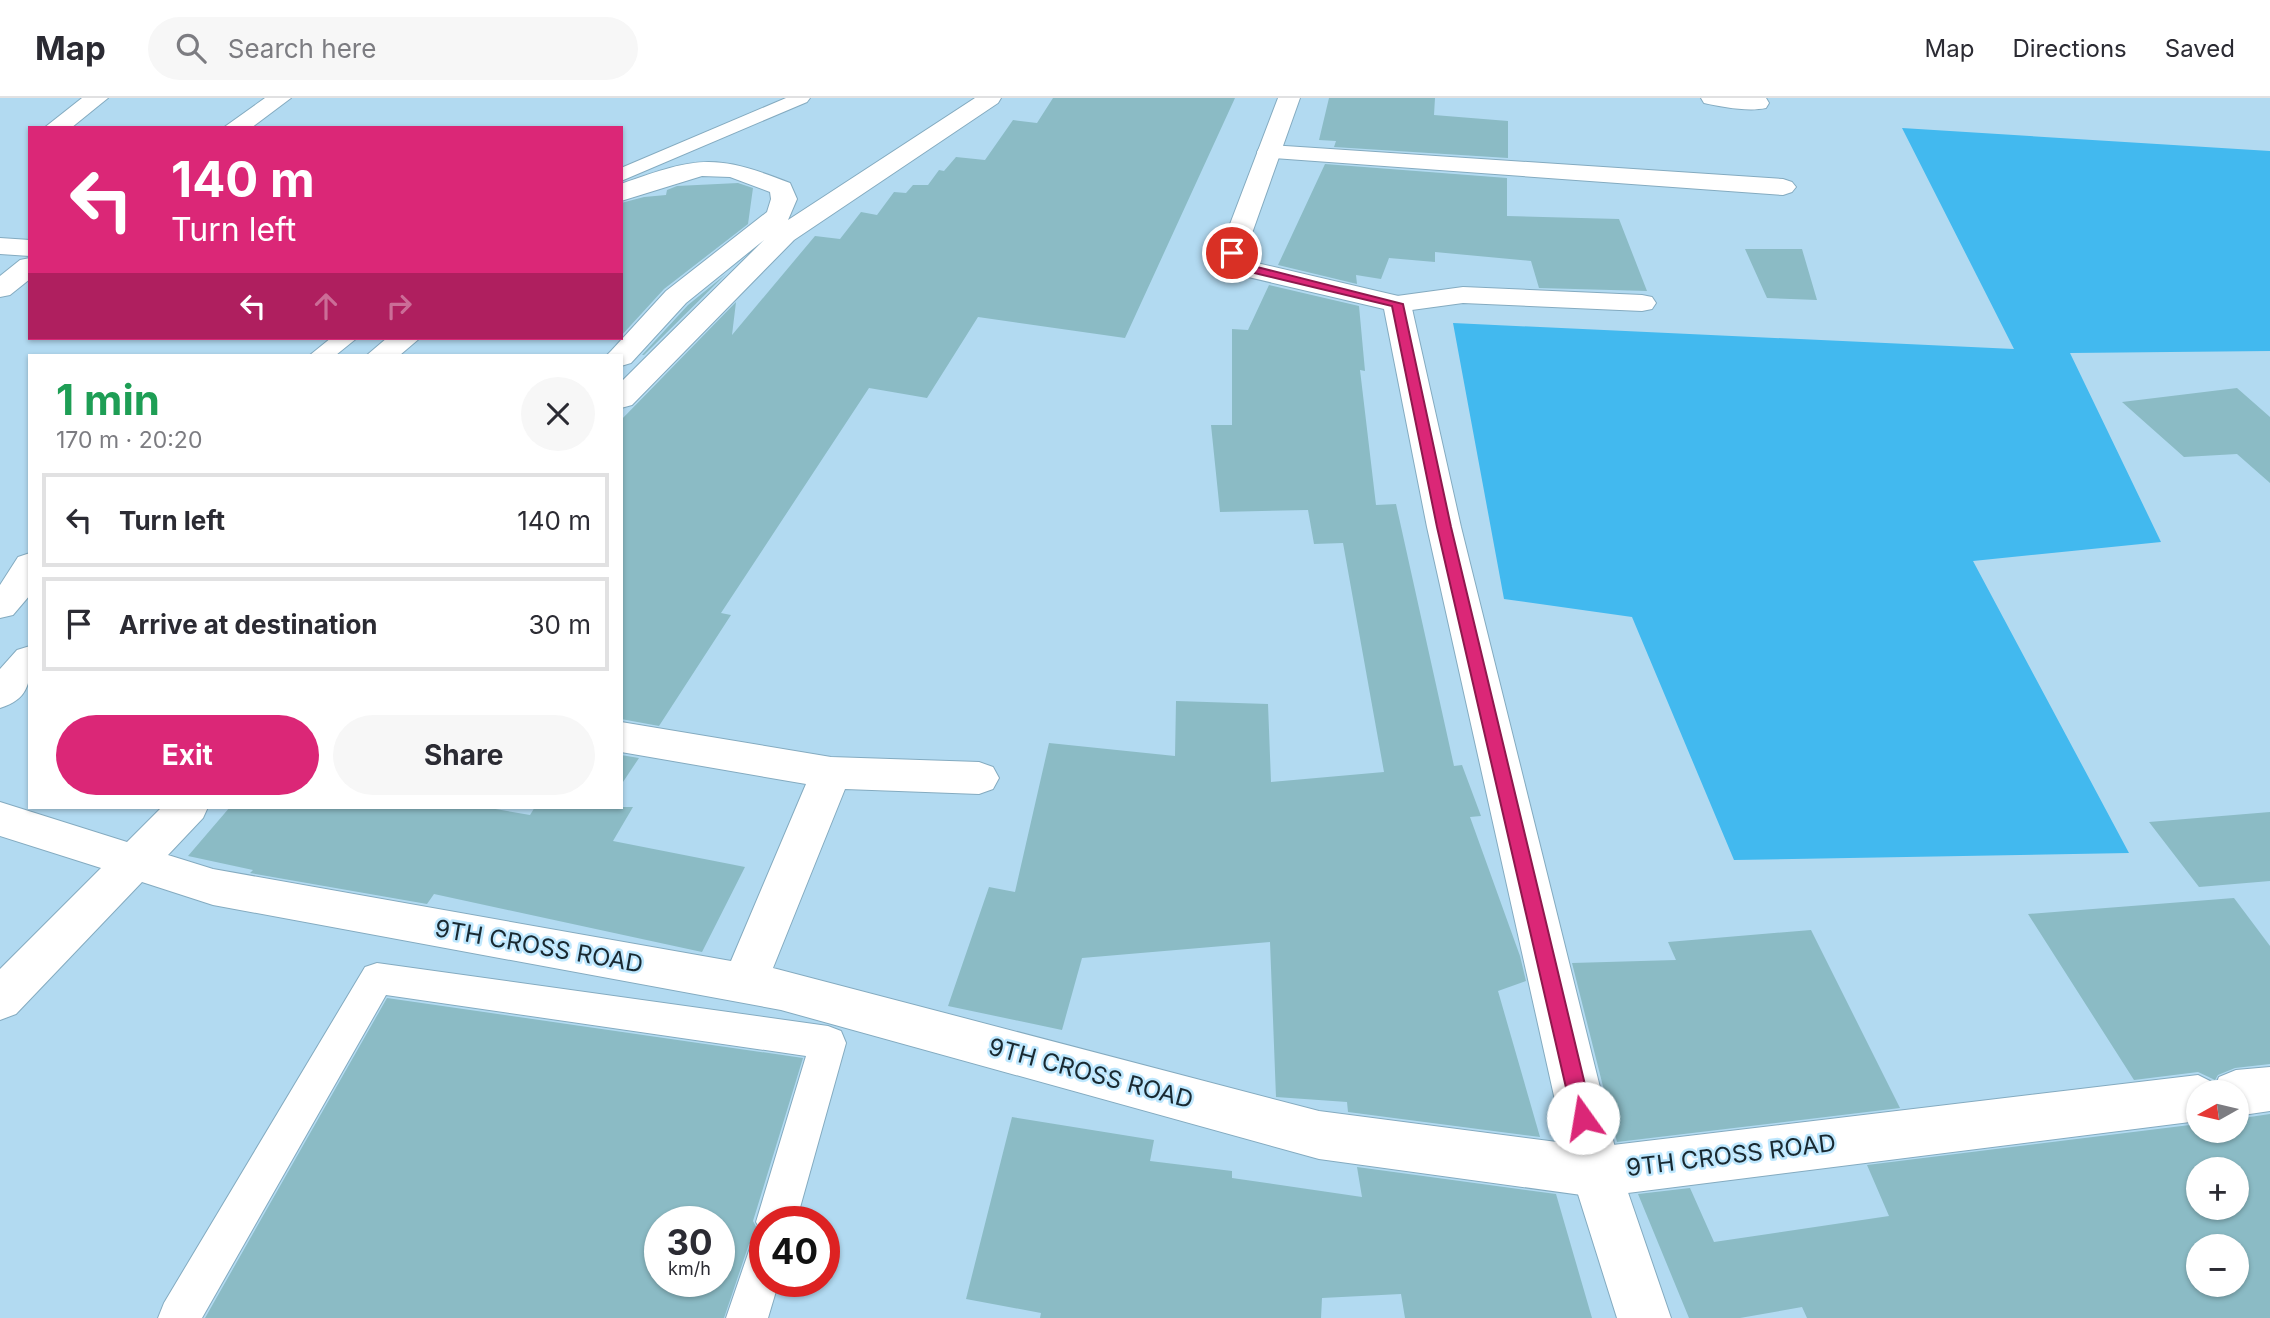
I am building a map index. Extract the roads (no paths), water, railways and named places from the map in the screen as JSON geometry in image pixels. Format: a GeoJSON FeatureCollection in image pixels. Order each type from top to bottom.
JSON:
{"type":"FeatureCollection","features":[{"type":"Feature","properties":{"kind":"street"},"geometry":{"type":"LineString","coordinates":[[59,126],[97,98]]}},
{"type":"Feature","properties":{"kind":"street"},"geometry":{"type":"LineString","coordinates":[[238,126],[280,98]]}},
{"type":"Feature","properties":{"kind":"street"},"geometry":{"type":"LineString","coordinates":[[623,397],[785,234],[990,98]]}},
{"type":"Feature","properties":{"kind":"street"},"geometry":{"type":"LineString","coordinates":[[1289,98],[1232,253],[1237,266],[1397,304],[1463,295],[1642,303]]}},
{"type":"Feature","properties":{"kind":"street"},"geometry":{"type":"LineString","coordinates":[[1712,98],[1758,103]]}},
{"type":"Feature","properties":{"kind":"street"},"geometry":{"type":"LineString","coordinates":[[1269,152],[1783,187]]}},
{"type":"Feature","properties":{"kind":"street"},"geometry":{"type":"LineString","coordinates":[[623,192],[674,174],[706,169],[730,169],[782,188],[784,199],[779,215],[676,297],[623,356]]}},
{"type":"Feature","properties":{"kind":"street"},"geometry":{"type":"LineString","coordinates":[[0,246],[28,248]]}},
{"type":"Feature","properties":{"kind":"street"},"geometry":{"type":"LineString","coordinates":[[0,289],[28,268]]}},
{"type":"Feature","properties":{"kind":"street"},"geometry":{"type":"LineString","coordinates":[[1397,304],[1444,527],[1596,1172],[1644,1318]]}},
{"type":"Feature","properties":{"kind":"street"},"geometry":{"type":"LineString","coordinates":[[383,354],[402,340]]}},
{"type":"Feature","properties":{"kind":"street"},"geometry":{"type":"LineString","coordinates":[[0,606],[13,593],[28,568]]}},
{"type":"Feature","properties":{"kind":"street"},"geometry":{"type":"LineString","coordinates":[[0,694],[28,661]]}},
{"type":"Feature","properties":{"kind":"street"},"geometry":{"type":"LineString","coordinates":[[623,737],[831,773],[979,778]]}},
{"type":"Feature","properties":{"kind":"street"},"geometry":{"type":"LineString","coordinates":[[744,983],[831,773]]}},
{"type":"Feature","properties":{"kind":"street"},"geometry":{"type":"LineString","coordinates":[[0,1000],[186,809]]}},
{"type":"Feature","properties":{"kind":"street","name":"9TH CROSS ROAD"},"geometry":{"type":"LineString","coordinates":[[0,819],[213,887],[781,990],[1319,1135],[1596,1172],[2186,1099]]}},
{"type":"Feature","properties":{"kind":"street"},"geometry":{"type":"LineString","coordinates":[[2249,1091],[2270,1089]]}},
{"type":"Feature","properties":{"kind":"lane"},"geometry":{"type":"LineString","coordinates":[[623,175],[801,98]]}},
{"type":"Feature","properties":{"kind":"lane"},"geometry":{"type":"LineString","coordinates":[[322,354],[343,340]]}},
{"type":"Feature","properties":{"kind":"lane"},"geometry":{"type":"LineString","coordinates":[[179,1318],[377,978],[828,1043],[781,1206]]}},
{"type":"Feature","properties":{"kind":"lane"},"geometry":{"type":"LineString","coordinates":[[747,1318],[753,1297]]}}]}
